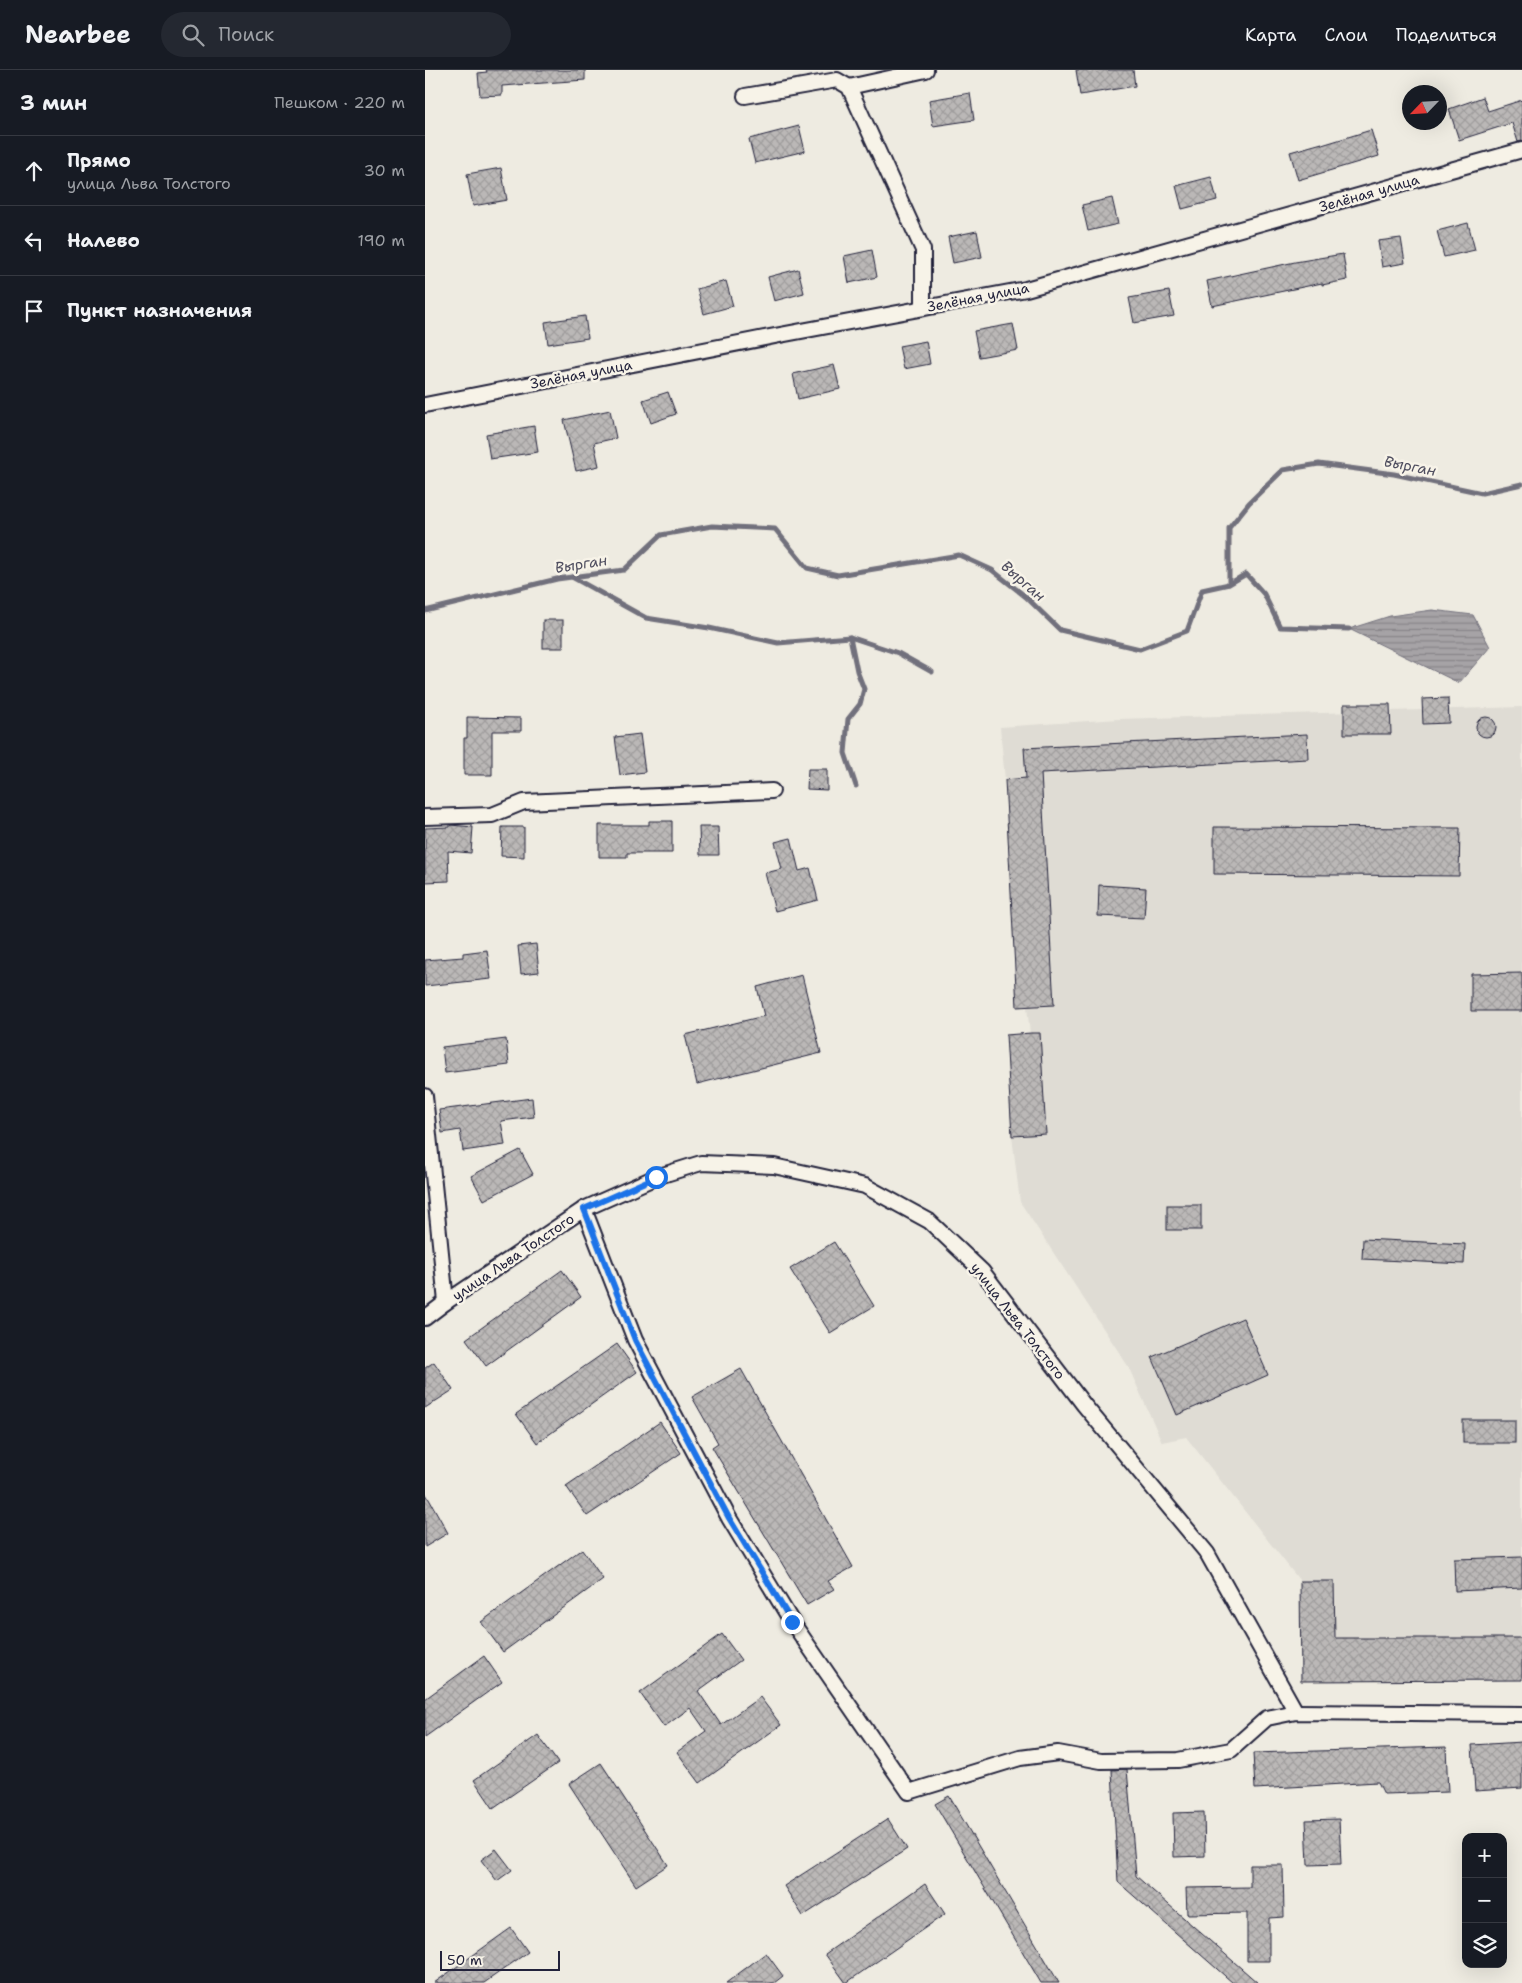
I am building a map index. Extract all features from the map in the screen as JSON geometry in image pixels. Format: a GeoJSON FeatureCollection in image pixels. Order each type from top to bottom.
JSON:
{"type":"FeatureCollection","features":[{"type":"Feature","properties":{"kind":"street"},"geometry":{"type":"LineString","coordinates":[[849,87],[926,70]]}},
{"type":"Feature","properties":{"kind":"street"},"geometry":{"type":"LineString","coordinates":[[745,96],[837,80],[849,87],[923,250],[923,308]]}},
{"type":"Feature","properties":{"kind":"street","name":"Зелёная улица"},"geometry":{"type":"LineString","coordinates":[[425,405],[1026,289],[1522,150]]}},
{"type":"Feature","properties":{"kind":"street"},"geometry":{"type":"LineString","coordinates":[[425,817],[492,815],[524,802],[772,791]]}},
{"type":"Feature","properties":{"kind":"street"},"geometry":{"type":"LineString","coordinates":[[425,1096],[446,1302]]}},
{"type":"Feature","properties":{"kind":"street","name":"улица Льва Толстого"},"geometry":{"type":"LineString","coordinates":[[425,1318],[584,1209],[656,1177],[701,1162],[774,1166],[865,1186],[929,1221],[982,1271],[1084,1405],[1207,1553],[1296,1712]]}},
{"type":"Feature","properties":{"kind":"street"},"geometry":{"type":"LineString","coordinates":[[584,1209],[635,1340],[729,1518],[792,1622],[909,1792],[1020,1758],[1058,1753],[1101,1761],[1178,1760],[1231,1750],[1267,1718],[1296,1712],[1522,1714]]}},
{"type":"Feature","properties":{"kind":"shaded area"},"geometry":{"type":"Polygon","coordinates":[[[1432,610],[1473,615],[1490,647],[1459,683],[1349,629],[1390,616],[1432,610]]]}},
{"type":"Feature","properties":{"kind":"shaded area"},"geometry":{"type":"Polygon","coordinates":[[[1522,707],[1522,1680],[1301,1681],[1300,1581],[1186,1437],[1162,1442],[1128,1366],[1020,1202],[1012,1136],[1006,1035],[1030,1033],[1027,1007],[1017,1007],[1005,780],[1000,727],[1119,719],[1522,707]]]}},
{"type":"Feature","properties":{"kind":"building"},"geometry":{"type":"Polygon","coordinates":[[[486,70],[585,70],[585,80],[502,86],[502,95],[480,96],[478,73],[487,72],[486,70]]]}},
{"type":"Feature","properties":{"kind":"building"},"geometry":{"type":"Polygon","coordinates":[[[1076,70],[1133,70],[1135,86],[1080,95],[1076,70]]]}},
{"type":"Feature","properties":{"kind":"building"},"geometry":{"type":"Polygon","coordinates":[[[970,93],[974,120],[933,126],[929,100],[970,93]]]}},
{"type":"Feature","properties":{"kind":"building"},"geometry":{"type":"Polygon","coordinates":[[[1483,97],[1488,111],[1522,100],[1522,141],[1518,142],[1512,123],[1459,140],[1449,109],[1483,97]]]}},
{"type":"Feature","properties":{"kind":"building"},"geometry":{"type":"Polygon","coordinates":[[[799,126],[805,151],[755,163],[749,139],[799,126]]]}},
{"type":"Feature","properties":{"kind":"building"},"geometry":{"type":"Polygon","coordinates":[[[1371,130],[1379,156],[1298,180],[1290,152],[1322,143],[1322,145],[1371,130]]]}},
{"type":"Feature","properties":{"kind":"building"},"geometry":{"type":"Polygon","coordinates":[[[501,168],[507,200],[473,206],[467,174],[501,168]]]}},
{"type":"Feature","properties":{"kind":"building"},"geometry":{"type":"Polygon","coordinates":[[[1211,177],[1217,200],[1182,209],[1176,186],[1211,177]]]}},
{"type":"Feature","properties":{"kind":"building"},"geometry":{"type":"Polygon","coordinates":[[[1112,198],[1118,224],[1088,231],[1082,205],[1112,198]]]}},
{"type":"Feature","properties":{"kind":"building"},"geometry":{"type":"Polygon","coordinates":[[[1468,223],[1475,250],[1444,257],[1437,231],[1468,223]]]}},
{"type":"Feature","properties":{"kind":"building"},"geometry":{"type":"Polygon","coordinates":[[[977,231],[982,257],[953,263],[948,237],[977,231]]]}},
{"type":"Feature","properties":{"kind":"building"},"geometry":{"type":"Polygon","coordinates":[[[1401,238],[1405,263],[1382,267],[1378,241],[1401,238]]]}},
{"type":"Feature","properties":{"kind":"building"},"geometry":{"type":"Polygon","coordinates":[[[872,250],[877,277],[849,283],[844,256],[872,250]]]}},
{"type":"Feature","properties":{"kind":"building"},"geometry":{"type":"Polygon","coordinates":[[[1343,254],[1347,280],[1322,285],[1322,283],[1212,306],[1207,281],[1295,262],[1343,254]]]}},
{"type":"Feature","properties":{"kind":"building"},"geometry":{"type":"Polygon","coordinates":[[[798,269],[804,293],[774,301],[768,277],[798,269]]]}},
{"type":"Feature","properties":{"kind":"building"},"geometry":{"type":"Polygon","coordinates":[[[726,281],[733,306],[704,314],[697,289],[726,281]]]}},
{"type":"Feature","properties":{"kind":"building"},"geometry":{"type":"Polygon","coordinates":[[[1169,291],[1174,316],[1134,323],[1129,298],[1169,291]]]}},
{"type":"Feature","properties":{"kind":"building"},"geometry":{"type":"Polygon","coordinates":[[[585,316],[588,338],[548,344],[545,322],[585,316]]]}},
{"type":"Feature","properties":{"kind":"building"},"geometry":{"type":"Polygon","coordinates":[[[1013,324],[1018,350],[979,357],[974,331],[1013,324]]]}},
{"type":"Feature","properties":{"kind":"building"},"geometry":{"type":"Polygon","coordinates":[[[926,341],[930,364],[904,369],[899,346],[926,341]]]}},
{"type":"Feature","properties":{"kind":"building"},"geometry":{"type":"Polygon","coordinates":[[[834,365],[840,389],[798,399],[793,374],[834,365]]]}},
{"type":"Feature","properties":{"kind":"building"},"geometry":{"type":"Polygon","coordinates":[[[668,392],[676,414],[651,423],[643,400],[668,392]]]}},
{"type":"Feature","properties":{"kind":"building"},"geometry":{"type":"Polygon","coordinates":[[[610,410],[616,438],[594,443],[599,466],[576,471],[564,420],[610,410]]]}},
{"type":"Feature","properties":{"kind":"building"},"geometry":{"type":"Polygon","coordinates":[[[534,426],[538,452],[490,459],[486,434],[534,426]]]}},
{"type":"Feature","properties":{"kind":"building"},"geometry":{"type":"Polygon","coordinates":[[[543,620],[563,620],[563,648],[543,648],[543,620]]]}},
{"type":"Feature","properties":{"kind":"building"},"geometry":{"type":"Polygon","coordinates":[[[1448,698],[1449,723],[1423,724],[1422,699],[1448,698]]]}},
{"type":"Feature","properties":{"kind":"building"},"geometry":{"type":"Polygon","coordinates":[[[1344,704],[1390,704],[1391,734],[1344,734],[1344,704]]]}},
{"type":"Feature","properties":{"kind":"building"},"geometry":{"type":"Polygon","coordinates":[[[467,717],[521,718],[521,731],[492,731],[492,775],[464,775],[464,738],[467,738],[467,717]]]}},
{"type":"Feature","properties":{"kind":"building"},"geometry":{"type":"Polygon","coordinates":[[[1486,717],[1493,720],[1496,727],[1493,734],[1486,737],[1479,734],[1476,727],[1479,720],[1486,717]]]}},
{"type":"Feature","properties":{"kind":"building"},"geometry":{"type":"Polygon","coordinates":[[[640,734],[645,772],[620,775],[615,737],[640,734]]]}},
{"type":"Feature","properties":{"kind":"building"},"geometry":{"type":"Polygon","coordinates":[[[1307,734],[1308,759],[1041,773],[1054,1005],[1017,1007],[1005,780],[1026,778],[1024,748],[1307,734]]]}},
{"type":"Feature","properties":{"kind":"building"},"geometry":{"type":"Polygon","coordinates":[[[808,769],[827,769],[827,790],[807,789],[808,769]]]}},
{"type":"Feature","properties":{"kind":"building"},"geometry":{"type":"Polygon","coordinates":[[[649,821],[672,821],[672,853],[627,853],[627,857],[599,857],[599,825],[649,825],[649,821]]]}},
{"type":"Feature","properties":{"kind":"building"},"geometry":{"type":"Polygon","coordinates":[[[450,825],[473,827],[471,853],[448,851],[449,881],[425,882],[425,828],[450,827],[450,825]]]}},
{"type":"Feature","properties":{"kind":"building"},"geometry":{"type":"Polygon","coordinates":[[[502,827],[524,827],[524,857],[501,856],[502,827]]]}},
{"type":"Feature","properties":{"kind":"building"},"geometry":{"type":"Polygon","coordinates":[[[699,827],[718,827],[719,855],[700,855],[699,827]]]}},
{"type":"Feature","properties":{"kind":"building"},"geometry":{"type":"Polygon","coordinates":[[[1214,827],[1460,828],[1459,876],[1214,874],[1214,827]]]}},
{"type":"Feature","properties":{"kind":"building"},"geometry":{"type":"Polygon","coordinates":[[[791,838],[799,871],[810,868],[818,900],[775,911],[765,873],[782,869],[775,842],[791,838]]]}},
{"type":"Feature","properties":{"kind":"building"},"geometry":{"type":"Polygon","coordinates":[[[1099,885],[1146,888],[1144,918],[1098,916],[1099,885]]]}},
{"type":"Feature","properties":{"kind":"building"},"geometry":{"type":"Polygon","coordinates":[[[536,944],[539,972],[521,974],[518,946],[536,944]]]}},
{"type":"Feature","properties":{"kind":"building"},"geometry":{"type":"Polygon","coordinates":[[[487,950],[491,979],[425,986],[425,960],[463,957],[463,953],[487,950]]]}},
{"type":"Feature","properties":{"kind":"building"},"geometry":{"type":"Polygon","coordinates":[[[1522,973],[1522,1011],[1471,1011],[1471,974],[1522,973]]]}},
{"type":"Feature","properties":{"kind":"building"},"geometry":{"type":"Polygon","coordinates":[[[802,975],[821,1053],[697,1084],[685,1035],[764,1016],[757,987],[802,975]]]}},
{"type":"Feature","properties":{"kind":"building"},"geometry":{"type":"Polygon","coordinates":[[[1040,1033],[1046,1134],[1012,1136],[1006,1035],[1040,1033]]]}},
{"type":"Feature","properties":{"kind":"building"},"geometry":{"type":"Polygon","coordinates":[[[506,1039],[509,1065],[445,1073],[442,1047],[506,1039]]]}},
{"type":"Feature","properties":{"kind":"building"},"geometry":{"type":"Polygon","coordinates":[[[532,1098],[534,1117],[501,1121],[505,1145],[463,1151],[460,1130],[442,1133],[439,1110],[532,1098]]]}},
{"type":"Feature","properties":{"kind":"building"},"geometry":{"type":"Polygon","coordinates":[[[520,1150],[533,1174],[484,1200],[471,1176],[520,1150]]]}},
{"type":"Feature","properties":{"kind":"building"},"geometry":{"type":"Polygon","coordinates":[[[1167,1205],[1201,1205],[1201,1230],[1167,1230],[1167,1205]]]}},
{"type":"Feature","properties":{"kind":"building"},"geometry":{"type":"Polygon","coordinates":[[[1363,1239],[1465,1244],[1464,1264],[1362,1259],[1363,1239]]]}},
{"type":"Feature","properties":{"kind":"building"},"geometry":{"type":"Polygon","coordinates":[[[834,1242],[874,1306],[830,1333],[790,1269],[834,1242]]]}},
{"type":"Feature","properties":{"kind":"building"},"geometry":{"type":"Polygon","coordinates":[[[562,1270],[581,1297],[486,1366],[466,1339],[562,1270]]]}},
{"type":"Feature","properties":{"kind":"building"},"geometry":{"type":"Polygon","coordinates":[[[1243,1318],[1268,1375],[1177,1415],[1152,1357],[1243,1318]]]}},
{"type":"Feature","properties":{"kind":"building"},"geometry":{"type":"Polygon","coordinates":[[[617,1344],[637,1372],[537,1443],[516,1414],[617,1344]]]}},
{"type":"Feature","properties":{"kind":"building"},"geometry":{"type":"Polygon","coordinates":[[[434,1362],[453,1390],[425,1408],[425,1368],[434,1362]]]}},
{"type":"Feature","properties":{"kind":"building"},"geometry":{"type":"Polygon","coordinates":[[[741,1369],[853,1567],[828,1581],[834,1589],[807,1605],[712,1447],[718,1443],[692,1397],[741,1369]]]}},
{"type":"Feature","properties":{"kind":"building"},"geometry":{"type":"Polygon","coordinates":[[[1463,1420],[1515,1420],[1515,1443],[1463,1443],[1463,1420]]]}},
{"type":"Feature","properties":{"kind":"building"},"geometry":{"type":"Polygon","coordinates":[[[660,1422],[681,1453],[587,1516],[566,1486],[660,1422]]]}},
{"type":"Feature","properties":{"kind":"building"},"geometry":{"type":"Polygon","coordinates":[[[425,1492],[448,1533],[425,1547],[425,1492]]]}},
{"type":"Feature","properties":{"kind":"building"},"geometry":{"type":"Polygon","coordinates":[[[582,1549],[603,1579],[503,1652],[481,1622],[582,1549]]]}},
{"type":"Feature","properties":{"kind":"building"},"geometry":{"type":"Polygon","coordinates":[[[1522,1557],[1522,1588],[1455,1591],[1454,1559],[1522,1557]]]}},
{"type":"Feature","properties":{"kind":"building"},"geometry":{"type":"Polygon","coordinates":[[[1300,1581],[1334,1581],[1335,1638],[1522,1638],[1522,1680],[1301,1681],[1300,1581]]]}},
{"type":"Feature","properties":{"kind":"building"},"geometry":{"type":"Polygon","coordinates":[[[722,1634],[741,1660],[698,1691],[721,1725],[760,1697],[781,1725],[700,1783],[677,1752],[706,1731],[690,1708],[664,1727],[640,1693],[722,1634]]]}},
{"type":"Feature","properties":{"kind":"building"},"geometry":{"type":"Polygon","coordinates":[[[484,1656],[502,1682],[425,1737],[425,1699],[484,1656]]]}},
{"type":"Feature","properties":{"kind":"building"},"geometry":{"type":"Polygon","coordinates":[[[538,1735],[558,1763],[493,1808],[474,1780],[538,1735]]]}},
{"type":"Feature","properties":{"kind":"building"},"geometry":{"type":"Polygon","coordinates":[[[1522,1742],[1522,1788],[1475,1791],[1472,1745],[1522,1742]]]}},
{"type":"Feature","properties":{"kind":"building"},"geometry":{"type":"Polygon","coordinates":[[[1446,1747],[1448,1792],[1384,1794],[1378,1782],[1255,1789],[1253,1753],[1446,1747]]]}},
{"type":"Feature","properties":{"kind":"building"},"geometry":{"type":"Polygon","coordinates":[[[601,1763],[668,1865],[636,1886],[569,1784],[601,1763]]]}},
{"type":"Feature","properties":{"kind":"building"},"geometry":{"type":"Polygon","coordinates":[[[1127,1769],[1136,1876],[1258,1983],[1233,1983],[1118,1882],[1112,1770],[1127,1769]]]}},
{"type":"Feature","properties":{"kind":"building"},"geometry":{"type":"Polygon","coordinates":[[[949,1796],[1059,1983],[1041,1983],[935,1804],[949,1796]]]}},
{"type":"Feature","properties":{"kind":"building"},"geometry":{"type":"Polygon","coordinates":[[[1204,1812],[1205,1856],[1174,1857],[1173,1813],[1204,1812]]]}},
{"type":"Feature","properties":{"kind":"building"},"geometry":{"type":"Polygon","coordinates":[[[888,1819],[907,1849],[803,1916],[784,1886],[888,1819]]]}},
{"type":"Feature","properties":{"kind":"building"},"geometry":{"type":"Polygon","coordinates":[[[1339,1819],[1341,1864],[1308,1865],[1306,1820],[1339,1819]]]}},
{"type":"Feature","properties":{"kind":"building"},"geometry":{"type":"Polygon","coordinates":[[[496,1849],[512,1870],[497,1881],[481,1860],[496,1849]]]}},
{"type":"Feature","properties":{"kind":"building"},"geometry":{"type":"Polygon","coordinates":[[[1250,1865],[1283,1865],[1284,1917],[1269,1918],[1269,1961],[1247,1961],[1247,1913],[1187,1914],[1186,1888],[1250,1887],[1250,1865]]]}},
{"type":"Feature","properties":{"kind":"building"},"geometry":{"type":"Polygon","coordinates":[[[925,1884],[945,1914],[846,1983],[825,1954],[925,1884]]]}},
{"type":"Feature","properties":{"kind":"building"},"geometry":{"type":"Polygon","coordinates":[[[511,1928],[528,1952],[484,1983],[434,1983],[511,1928]]]}},
{"type":"Feature","properties":{"kind":"building"},"geometry":{"type":"Polygon","coordinates":[[[766,1953],[783,1976],[774,1983],[726,1983],[766,1953]]]}},
{"type":"Feature","properties":{"kind":"waterway","name":"Вырган"},"geometry":{"type":"LineString","coordinates":[[425,611],[557,579],[624,570],[661,535],[712,526],[775,529],[807,568],[838,575],[959,555],[992,570],[1026,597],[1060,630],[1140,649],[1187,631],[1202,590],[1229,584],[1229,528],[1249,503],[1283,470],[1319,464],[1394,474],[1482,493],[1522,484]]}},
{"type":"Feature","properties":{"kind":"waterway"},"geometry":{"type":"LineString","coordinates":[[1229,584],[1246,574],[1264,594],[1280,627],[1349,629]]}},
{"type":"Feature","properties":{"kind":"waterway"},"geometry":{"type":"LineString","coordinates":[[572,577],[646,618],[709,628],[778,643],[850,637],[898,653],[932,672]]}},
{"type":"Feature","properties":{"kind":"waterway"},"geometry":{"type":"LineString","coordinates":[[850,637],[857,671],[864,689],[860,704],[848,719],[845,753],[856,786]]}},
{"type":"Feature","properties":{"kind":"route"},"geometry":{"type":"LineString","coordinates":[[656,1177],[584,1209],[635,1340],[729,1518],[792,1622]]}}]}
